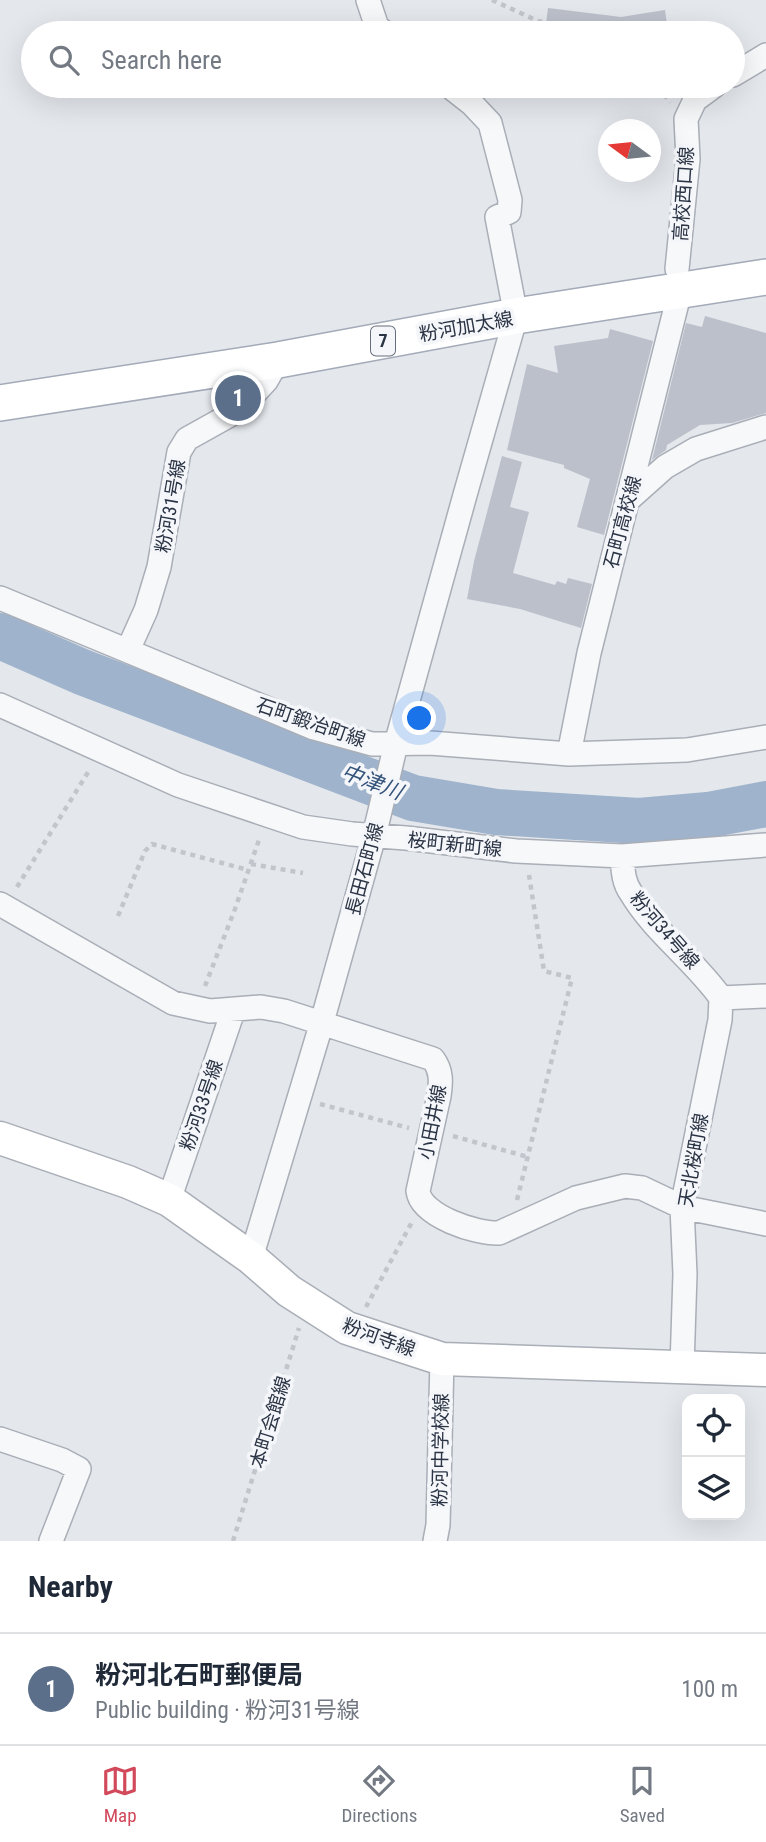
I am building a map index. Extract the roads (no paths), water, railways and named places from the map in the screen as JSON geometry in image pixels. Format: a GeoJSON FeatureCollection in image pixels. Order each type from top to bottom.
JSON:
{"type":"FeatureCollection","features":[{"type":"Feature","properties":{"kind":"main road","name":"粉河加太線"},"geometry":{"type":"LineString","coordinates":[[0,403],[278,360],[516,316],[678,280],[766,277]]}},
{"type":"Feature","properties":{"kind":"main road","name":"粉河寺線"},"geometry":{"type":"LineString","coordinates":[[0,1138],[128,1181],[169,1200],[251,1258],[289,1291],[354,1331],[442,1359],[766,1370]]}},
{"type":"Feature","properties":{"kind":"street"},"geometry":{"type":"LineString","coordinates":[[368,0],[375,21]]}},
{"type":"Feature","properties":{"kind":"street"},"geometry":{"type":"LineString","coordinates":[[745,68],[766,55]]}},
{"type":"Feature","properties":{"kind":"street"},"geometry":{"type":"LineString","coordinates":[[464,98],[490,123],[510,200],[509,212],[497,217],[516,316]]}},
{"type":"Feature","properties":{"kind":"street","name":"高校西口線"},"geometry":{"type":"LineString","coordinates":[[678,280],[688,159],[686,119],[698,98]]}},
{"type":"Feature","properties":{"kind":"street","name":"石町高校線"},"geometry":{"type":"LineString","coordinates":[[569,754],[589,653],[628,500],[678,280]]}},
{"type":"Feature","properties":{"kind":"street","name":"長田石町線"},"geometry":{"type":"LineString","coordinates":[[251,1258],[322,1022],[516,316]]}},
{"type":"Feature","properties":{"kind":"street","name":"粉河31号線"},"geometry":{"type":"LineString","coordinates":[[128,650],[146,610],[159,567],[179,452],[187,439],[239,410],[266,381],[278,360]]}},
{"type":"Feature","properties":{"kind":"street"},"geometry":{"type":"LineString","coordinates":[[628,500],[665,467],[696,449],[766,427]]}},
{"type":"Feature","properties":{"kind":"street","name":"石町鍛冶町線"},"geometry":{"type":"LineString","coordinates":[[0,598],[314,728],[395,752],[430,743],[569,754],[687,750],[766,737]]}},
{"type":"Feature","properties":{"kind":"street","name":"桜町新町線"},"geometry":{"type":"LineString","coordinates":[[0,705],[178,785],[303,827],[376,825],[525,851],[622,856],[766,845]]}},
{"type":"Feature","properties":{"kind":"street","name":"粉河34号線"},"geometry":{"type":"LineString","coordinates":[[622,856],[622,873],[630,893],[678,950],[705,975],[721,998]]}},
{"type":"Feature","properties":{"kind":"street","name":"小田井線"},"geometry":{"type":"LineString","coordinates":[[1,904],[173,1003],[196,1009],[233,1011],[261,1007],[284,1011],[433,1059],[439,1067],[441,1080],[418,1191],[422,1203],[462,1227],[486,1234],[499,1233],[576,1198],[625,1186],[642,1188],[682,1207]]}},
{"type":"Feature","properties":{"kind":"street"},"geometry":{"type":"LineString","coordinates":[[721,998],[766,996]]}},
{"type":"Feature","properties":{"kind":"street","name":"天北桜町線"},"geometry":{"type":"LineString","coordinates":[[682,1367],[685,1274],[682,1207],[720,1020],[721,998]]}},
{"type":"Feature","properties":{"kind":"street","name":"粉河33号線"},"geometry":{"type":"LineString","coordinates":[[169,1200],[233,1011]]}},
{"type":"Feature","properties":{"kind":"street"},"geometry":{"type":"LineString","coordinates":[[682,1207],[766,1224]]}},
{"type":"Feature","properties":{"kind":"street","name":"粉河中学校線"},"geometry":{"type":"LineString","coordinates":[[435,1541],[438,1525],[442,1359]]}},
{"type":"Feature","properties":{"kind":"street"},"geometry":{"type":"LineString","coordinates":[[0,1439],[62,1460],[79,1469],[51,1541]]}},
{"type":"Feature","properties":{"kind":"waterway","name":"中津川"},"geometry":{"type":"LineString","coordinates":[[0,636],[82,672],[413,798],[496,812],[639,821],[708,815],[766,804]]}},
{"type":"Feature","properties":{"kind":"place","name":"粉河北石町郵便局"},"geometry":{"type":"Point","coordinates":[238,398]}}]}
